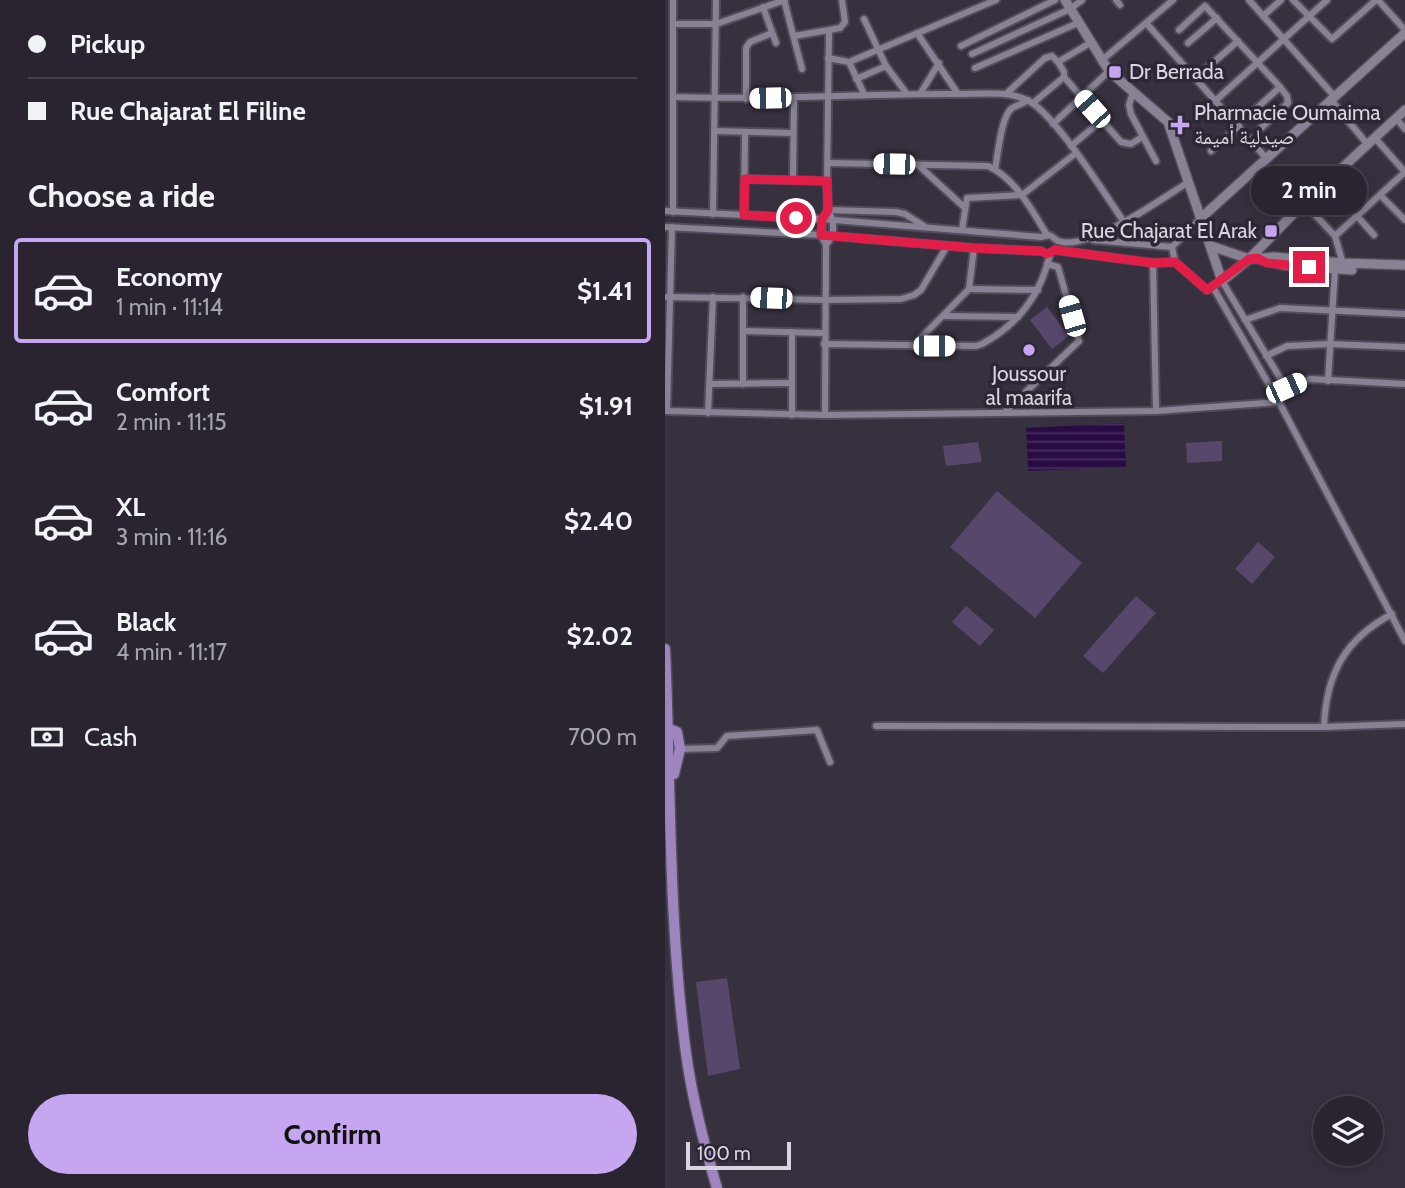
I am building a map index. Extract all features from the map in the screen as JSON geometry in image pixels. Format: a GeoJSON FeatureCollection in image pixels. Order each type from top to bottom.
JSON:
{"type":"FeatureCollection","features":[{"type":"Feature","properties":{"kind":"main road"},"geometry":{"type":"LineString","coordinates":[[665,649],[668,787],[679,993],[686,1056],[717,1188]]}},
{"type":"Feature","properties":{"kind":"main road"},"geometry":{"type":"LineString","coordinates":[[667,729],[674,729],[678,733],[680,749],[668,787]]}},
{"type":"Feature","properties":{"kind":"street"},"geometry":{"type":"LineString","coordinates":[[673,0],[674,97],[669,212],[822,219],[1052,235],[1055,248],[1038,290],[1020,317],[989,340],[976,346],[824,344]]}},
{"type":"Feature","properties":{"kind":"street"},"geometry":{"type":"LineString","coordinates":[[713,214],[716,0]]}},
{"type":"Feature","properties":{"kind":"street"},"geometry":{"type":"LineString","coordinates":[[674,24],[716,24],[785,0],[802,69]]}},
{"type":"Feature","properties":{"kind":"street"},"geometry":{"type":"LineString","coordinates":[[794,36],[839,28],[845,23],[842,0]]}},
{"type":"Feature","properties":{"kind":"street"},"geometry":{"type":"LineString","coordinates":[[971,0],[975,8]]}},
{"type":"Feature","properties":{"kind":"street"},"geometry":{"type":"LineString","coordinates":[[828,58],[849,62],[996,0]]}},
{"type":"Feature","properties":{"kind":"street"},"geometry":{"type":"LineString","coordinates":[[961,46],[1055,0]]}},
{"type":"Feature","properties":{"kind":"street"},"geometry":{"type":"LineString","coordinates":[[972,54],[1067,4],[1082,0]]}},
{"type":"Feature","properties":{"kind":"street"},"geometry":{"type":"LineString","coordinates":[[1157,0],[1164,8]]}},
{"type":"Feature","properties":{"kind":"street"},"geometry":{"type":"LineString","coordinates":[[1101,61],[1173,0]]}},
{"type":"Feature","properties":{"kind":"street"},"geometry":{"type":"LineString","coordinates":[[1249,0],[1371,141],[1405,172],[1335,236]]}},
{"type":"Feature","properties":{"kind":"street"},"geometry":{"type":"LineString","coordinates":[[1263,16],[1281,0]]}},
{"type":"Feature","properties":{"kind":"street"},"geometry":{"type":"LineString","coordinates":[[1279,402],[1156,411],[792,415],[666,411],[669,227],[1041,251],[1087,240],[1172,247],[1405,31],[1377,0],[1332,39],[1293,0]]}},
{"type":"Feature","properties":{"kind":"street"},"geometry":{"type":"LineString","coordinates":[[1215,101],[1327,0]]}},
{"type":"Feature","properties":{"kind":"street"},"geometry":{"type":"LineString","coordinates":[[1067,4],[1109,71],[1168,121],[1222,281],[1286,388]]}},
{"type":"Feature","properties":{"kind":"street"},"geometry":{"type":"LineString","coordinates":[[1179,30],[1205,6],[1280,87],[1287,96],[1288,103],[1261,128]]}},
{"type":"Feature","properties":{"kind":"street"},"geometry":{"type":"LineString","coordinates":[[764,7],[776,43]]}},
{"type":"Feature","properties":{"kind":"street"},"geometry":{"type":"LineString","coordinates":[[1188,43],[1217,18]]}},
{"type":"Feature","properties":{"kind":"street"},"geometry":{"type":"LineString","coordinates":[[864,19],[886,66],[907,94]]}},
{"type":"Feature","properties":{"kind":"street"},"geometry":{"type":"LineString","coordinates":[[975,68],[1078,23]]}},
{"type":"Feature","properties":{"kind":"street"},"geometry":{"type":"LineString","coordinates":[[1147,24],[1266,159]]}},
{"type":"Feature","properties":{"kind":"street"},"geometry":{"type":"LineString","coordinates":[[826,245],[832,236],[833,220],[828,210],[827,181],[829,30]]}},
{"type":"Feature","properties":{"kind":"street"},"geometry":{"type":"LineString","coordinates":[[746,99],[746,48],[750,42],[772,33]]}},
{"type":"Feature","properties":{"kind":"street"},"geometry":{"type":"LineString","coordinates":[[917,33],[958,94]]}},
{"type":"Feature","properties":{"kind":"street"},"geometry":{"type":"LineString","coordinates":[[1207,68],[1238,41]]}},
{"type":"Feature","properties":{"kind":"street"},"geometry":{"type":"LineString","coordinates":[[1058,62],[1090,43]]}},
{"type":"Feature","properties":{"kind":"street"},"geometry":{"type":"LineString","coordinates":[[1006,94],[1045,58],[1052,57],[1081,98],[1121,142],[1126,144],[1142,137]]}},
{"type":"Feature","properties":{"kind":"street"},"geometry":{"type":"LineString","coordinates":[[849,62],[864,94]]}},
{"type":"Feature","properties":{"kind":"street"},"geometry":{"type":"LineString","coordinates":[[920,94],[939,62]]}},
{"type":"Feature","properties":{"kind":"street"},"geometry":{"type":"LineString","coordinates":[[856,79],[886,66]]}},
{"type":"Feature","properties":{"kind":"street"},"geometry":{"type":"LineString","coordinates":[[1053,124],[1109,71]]}},
{"type":"Feature","properties":{"kind":"street"},"geometry":{"type":"LineString","coordinates":[[995,169],[1006,114],[1012,108],[1030,102],[1064,77]]}},
{"type":"Feature","properties":{"kind":"street"},"geometry":{"type":"LineString","coordinates":[[1246,118],[1280,87]]}},
{"type":"Feature","properties":{"kind":"street"},"geometry":{"type":"LineString","coordinates":[[1133,92],[1129,109],[1156,161]]}},
{"type":"Feature","properties":{"kind":"street"},"geometry":{"type":"LineString","coordinates":[[674,97],[746,99],[864,94],[1006,94],[1030,102],[1053,124],[1124,222]]}},
{"type":"Feature","properties":{"kind":"street"},"geometry":{"type":"LineString","coordinates":[[793,180],[794,98]]}},
{"type":"Feature","properties":{"kind":"street"},"geometry":{"type":"LineString","coordinates":[[1172,247],[1175,262],[1207,290],[1213,287],[1253,259],[1304,203],[1405,110]]}},
{"type":"Feature","properties":{"kind":"street"},"geometry":{"type":"LineString","coordinates":[[1396,118],[1405,129]]}},
{"type":"Feature","properties":{"kind":"street"},"geometry":{"type":"LineString","coordinates":[[1070,146],[1102,120]]}},
{"type":"Feature","properties":{"kind":"street"},"geometry":{"type":"LineString","coordinates":[[1211,151],[1239,126]]}},
{"type":"Feature","properties":{"kind":"street"},"geometry":{"type":"LineString","coordinates":[[714,131],[793,133]]}},
{"type":"Feature","properties":{"kind":"street"},"geometry":{"type":"LineString","coordinates":[[744,215],[745,132]]}},
{"type":"Feature","properties":{"kind":"street"},"geometry":{"type":"LineString","coordinates":[[962,230],[966,199],[1021,195],[1076,153]]}},
{"type":"Feature","properties":{"kind":"street"},"geometry":{"type":"LineString","coordinates":[[828,163],[983,164],[995,169],[1021,195],[1044,236]]}},
{"type":"Feature","properties":{"kind":"street"},"geometry":{"type":"LineString","coordinates":[[917,164],[964,207]]}},
{"type":"Feature","properties":{"kind":"street"},"geometry":{"type":"LineString","coordinates":[[745,179],[827,181]]}},
{"type":"Feature","properties":{"kind":"street"},"geometry":{"type":"LineString","coordinates":[[1087,240],[1124,222],[1187,183]]}},
{"type":"Feature","properties":{"kind":"street"},"geometry":{"type":"LineString","coordinates":[[1381,196],[1405,220]]}},
{"type":"Feature","properties":{"kind":"street"},"geometry":{"type":"LineString","coordinates":[[1304,203],[1335,236],[1340,267],[1332,310],[1328,381]]}},
{"type":"Feature","properties":{"kind":"street"},"geometry":{"type":"LineString","coordinates":[[1348,206],[1374,235]]}},
{"type":"Feature","properties":{"kind":"street"},"geometry":{"type":"LineString","coordinates":[[824,415],[826,245],[821,235],[822,219],[828,210]]}},
{"type":"Feature","properties":{"kind":"street"},"geometry":{"type":"LineString","coordinates":[[828,210],[896,212],[905,214],[927,227]]}},
{"type":"Feature","properties":{"kind":"street"},"geometry":{"type":"LineString","coordinates":[[1041,251],[1038,245],[1044,236]]}},
{"type":"Feature","properties":{"kind":"street"},"geometry":{"type":"LineString","coordinates":[[667,297],[892,301],[914,295],[921,290],[947,246]]}},
{"type":"Feature","properties":{"kind":"street"},"geometry":{"type":"LineString","coordinates":[[1211,246],[1267,263],[1405,271]]}},
{"type":"Feature","properties":{"kind":"street"},"geometry":{"type":"LineString","coordinates":[[913,346],[969,289],[974,248]]}},
{"type":"Feature","properties":{"kind":"street"},"geometry":{"type":"LineString","coordinates":[[1055,248],[1153,263],[1175,262]]}},
{"type":"Feature","properties":{"kind":"street"},"geometry":{"type":"LineString","coordinates":[[1153,263],[1156,411]]}},
{"type":"Feature","properties":{"kind":"street"},"geometry":{"type":"LineString","coordinates":[[1006,411],[1079,341],[1058,267],[1047,264]]}},
{"type":"Feature","properties":{"kind":"street"},"geometry":{"type":"LineString","coordinates":[[1340,267],[1405,265]]}},
{"type":"Feature","properties":{"kind":"street"},"geometry":{"type":"LineString","coordinates":[[1213,287],[1279,402],[1405,641]]}},
{"type":"Feature","properties":{"kind":"street"},"geometry":{"type":"LineString","coordinates":[[969,289],[1038,290]]}},
{"type":"Feature","properties":{"kind":"street"},"geometry":{"type":"LineString","coordinates":[[708,413],[713,297]]}},
{"type":"Feature","properties":{"kind":"street"},"geometry":{"type":"LineString","coordinates":[[743,297],[743,384]]}},
{"type":"Feature","properties":{"kind":"street"},"geometry":{"type":"LineString","coordinates":[[1245,320],[1280,308],[1405,314]]}},
{"type":"Feature","properties":{"kind":"street"},"geometry":{"type":"LineString","coordinates":[[943,316],[1020,317]]}},
{"type":"Feature","properties":{"kind":"street"},"geometry":{"type":"LineString","coordinates":[[743,331],[824,332]]}},
{"type":"Feature","properties":{"kind":"street"},"geometry":{"type":"LineString","coordinates":[[792,332],[792,415]]}},
{"type":"Feature","properties":{"kind":"street"},"geometry":{"type":"LineString","coordinates":[[1266,356],[1287,345],[1405,347]]}},
{"type":"Feature","properties":{"kind":"street"},"geometry":{"type":"LineString","coordinates":[[1279,402],[1286,388],[1310,379],[1405,384]]}},
{"type":"Feature","properties":{"kind":"street"},"geometry":{"type":"LineString","coordinates":[[710,384],[792,383]]}},
{"type":"Feature","properties":{"kind":"street"},"geometry":{"type":"LineString","coordinates":[[1324,727],[1325,705],[1338,664],[1369,626],[1392,614]]}},
{"type":"Feature","properties":{"kind":"street"},"geometry":{"type":"LineString","coordinates":[[876,726],[1324,727],[1405,724]]}},
{"type":"Feature","properties":{"kind":"street"},"geometry":{"type":"LineString","coordinates":[[680,749],[717,748],[727,736],[817,730],[830,762]]}},
{"type":"Feature","properties":{"kind":"shaded area"},"geometry":{"type":"Polygon","coordinates":[[[1047,307],[1069,336],[1052,349],[1030,320],[1047,307]]]}},
{"type":"Feature","properties":{"kind":"shaded area"},"geometry":{"type":"Polygon","coordinates":[[[1124,423],[1126,467],[1028,471],[1026,428],[1124,423]]]}},
{"type":"Feature","properties":{"kind":"shaded area"},"geometry":{"type":"Polygon","coordinates":[[[1222,441],[1222,461],[1187,463],[1186,443],[1222,441]]]}},
{"type":"Feature","properties":{"kind":"shaded area"},"geometry":{"type":"Polygon","coordinates":[[[978,442],[982,462],[946,466],[943,446],[978,442]]]}},
{"type":"Feature","properties":{"kind":"shaded area"},"geometry":{"type":"Polygon","coordinates":[[[997,491],[1082,563],[1035,618],[950,547],[997,491]]]}},
{"type":"Feature","properties":{"kind":"shaded area"},"geometry":{"type":"Polygon","coordinates":[[[1258,542],[1275,557],[1252,584],[1235,569],[1258,542]]]}},
{"type":"Feature","properties":{"kind":"shaded area"},"geometry":{"type":"Polygon","coordinates":[[[1136,596],[1156,613],[1103,673],[1083,656],[1136,596]]]}},
{"type":"Feature","properties":{"kind":"shaded area"},"geometry":{"type":"Polygon","coordinates":[[[966,606],[994,630],[980,646],[952,622],[966,606]]]}},
{"type":"Feature","properties":{"kind":"shaded area"},"geometry":{"type":"Polygon","coordinates":[[[727,978],[740,1069],[708,1076],[696,982],[727,978]]]}},
{"type":"Feature","properties":{"kind":"place","name":"Dr Berrada"},"geometry":{"type":"Point","coordinates":[1115,72]}},
{"type":"Feature","properties":{"kind":"place","name":"Pharmacie Oumaima صيدلية أميمة"},"geometry":{"type":"Point","coordinates":[1180,125]}},
{"type":"Feature","properties":{"kind":"place","name":"Rue Chajarat El Arak"},"geometry":{"type":"Point","coordinates":[1271,231]}},
{"type":"Feature","properties":{"kind":"place","name":"Joussour al maarifa"},"geometry":{"type":"Point","coordinates":[1029,350]}},
{"type":"Feature","properties":{"kind":"route"},"geometry":{"type":"LineString","coordinates":[[796,218],[744,215],[745,179],[827,181],[828,210],[822,219],[821,235],[1041,251],[1047,254],[1055,250],[1153,263],[1175,262],[1207,290],[1249,259],[1309,267]]}}]}
